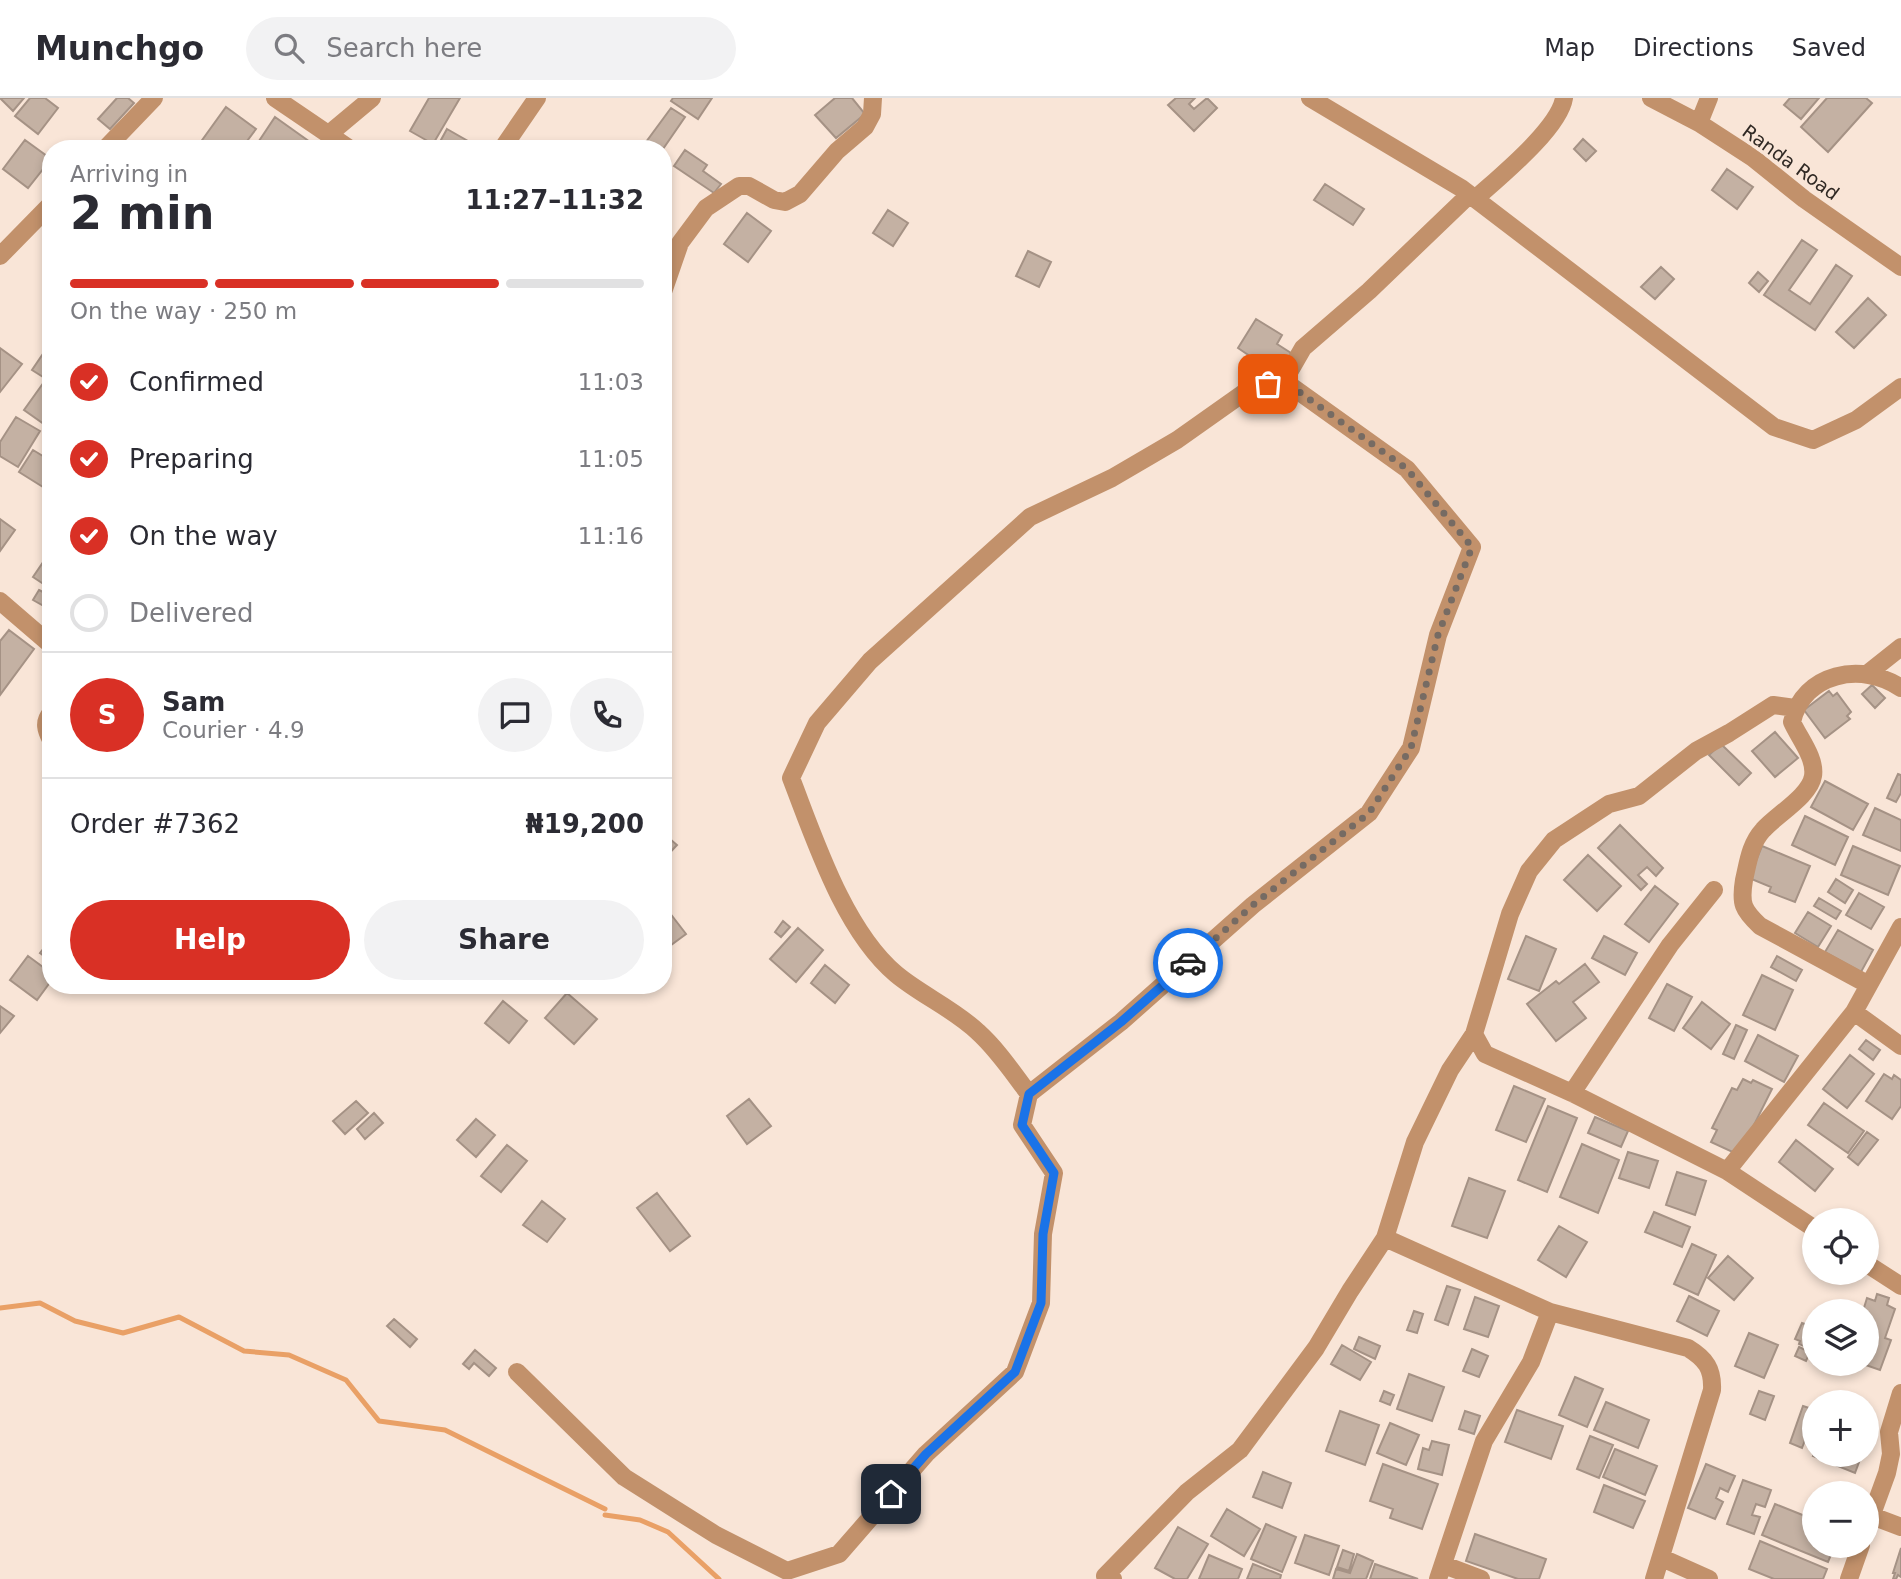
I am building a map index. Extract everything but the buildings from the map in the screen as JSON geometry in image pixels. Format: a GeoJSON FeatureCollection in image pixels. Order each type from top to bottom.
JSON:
{"type":"FeatureCollection","features":[{"type":"Feature","properties":{"kind":"street"},"geometry":{"type":"LineString","coordinates":[[113,140],[154,98]]}},
{"type":"Feature","properties":{"kind":"street"},"geometry":{"type":"LineString","coordinates":[[275,98],[330,140]]}},
{"type":"Feature","properties":{"kind":"street"},"geometry":{"type":"LineString","coordinates":[[332,140],[372,98]]}},
{"type":"Feature","properties":{"kind":"street"},"geometry":{"type":"LineString","coordinates":[[508,140],[537,98]]}},
{"type":"Feature","properties":{"kind":"street"},"geometry":{"type":"LineString","coordinates":[[672,266],[680,243],[706,208],[739,186],[749,186],[774,201],[785,202],[800,194],[837,151],[865,127],[872,114],[873,98]]}},
{"type":"Feature","properties":{"kind":"street"},"geometry":{"type":"LineString","coordinates":[[1310,98],[1472,197],[1774,427],[1813,440],[1856,420],[1901,387]]}},
{"type":"Feature","properties":{"kind":"street"},"geometry":{"type":"LineString","coordinates":[[1284,381],[1303,348],[1472,197],[1518,160],[1551,123],[1563,105],[1564,98]]}},
{"type":"Feature","properties":{"kind":"street","name":"Randa Road"},"geometry":{"type":"LineString","coordinates":[[1651,98],[1699,123],[1754,158],[1804,199],[1901,267]]}},
{"type":"Feature","properties":{"kind":"street"},"geometry":{"type":"LineString","coordinates":[[1699,123],[1709,98]]}},
{"type":"Feature","properties":{"kind":"street"},"geometry":{"type":"LineString","coordinates":[[0,256],[42,213]]}},
{"type":"Feature","properties":{"kind":"street"},"geometry":{"type":"LineString","coordinates":[[517,1372],[624,1477],[716,1535],[787,1571],[839,1554],[926,1454],[1015,1372],[1041,1303],[1043,1234],[1054,1173],[1022,1125],[1029,1094],[1121,1022],[1253,905],[1369,813],[1411,748],[1438,635],[1472,547],[1407,469],[1284,381],[1252,387],[1177,440],[1112,478],[1030,517],[870,661],[817,723],[791,778],[819,850],[859,932],[895,974],[934,998],[978,1032],[1029,1094]]}},
{"type":"Feature","properties":{"kind":"street"},"geometry":{"type":"LineString","coordinates":[[0,601],[42,637]]}},
{"type":"Feature","properties":{"kind":"street"},"geometry":{"type":"LineString","coordinates":[[1867,674],[1901,647]]}},
{"type":"Feature","properties":{"kind":"street"},"geometry":{"type":"LineString","coordinates":[[1869,985],[1760,926],[1746,913],[1741,897],[1750,853],[1761,832],[1808,788],[1813,775],[1812,760],[1792,722],[1795,708],[1821,681],[1842,673],[1867,674],[1895,683],[1901,688]]}},
{"type":"Feature","properties":{"kind":"street"},"geometry":{"type":"LineString","coordinates":[[1113,1579],[1105,1576],[1186,1492],[1240,1450],[1316,1348],[1385,1238],[1415,1142],[1450,1070],[1474,1034],[1510,914],[1530,871],[1555,840],[1609,804],[1639,796],[1696,751],[1773,705],[1795,708]]}},
{"type":"Feature","properties":{"kind":"street"},"geometry":{"type":"LineString","coordinates":[[1572,1093],[1670,945],[1714,890]]}},
{"type":"Feature","properties":{"kind":"street"},"geometry":{"type":"LineString","coordinates":[[1727,1171],[1854,1012],[1901,927]]}},
{"type":"Feature","properties":{"kind":"street"},"geometry":{"type":"LineString","coordinates":[[1854,1012],[1901,1046]]}},
{"type":"Feature","properties":{"kind":"street"},"geometry":{"type":"LineString","coordinates":[[1474,1034],[1485,1054],[1572,1093],[1727,1171],[1802,1220]]}},
{"type":"Feature","properties":{"kind":"street"},"geometry":{"type":"LineString","coordinates":[[1385,1238],[1550,1312],[1688,1348],[1704,1358],[1713,1374],[1712,1390],[1654,1579]]}},
{"type":"Feature","properties":{"kind":"street"},"geometry":{"type":"LineString","coordinates":[[1879,1272],[1901,1286]]}},
{"type":"Feature","properties":{"kind":"street"},"geometry":{"type":"LineString","coordinates":[[1480,1579],[1441,1572],[1484,1441],[1531,1362],[1550,1312]]}},
{"type":"Feature","properties":{"kind":"street"},"geometry":{"type":"LineString","coordinates":[[1879,1496],[1891,1454],[1889,1432],[1901,1393]]}},
{"type":"Feature","properties":{"kind":"street"},"geometry":{"type":"LineString","coordinates":[[1879,1523],[1901,1527]]}},
{"type":"Feature","properties":{"kind":"street"},"geometry":{"type":"LineString","coordinates":[[1662,1558],[1709,1579]]}},
{"type":"Feature","properties":{"kind":"street"},"geometry":{"type":"LineString","coordinates":[[1849,1579],[1856,1558]]}},
{"type":"Feature","properties":{"kind":"waterway"},"geometry":{"type":"LineString","coordinates":[[0,1308],[40,1303],[75,1321],[123,1333],[179,1317],[244,1351],[289,1355],[346,1380],[379,1421],[445,1430],[605,1509]]}},
{"type":"Feature","properties":{"kind":"waterway"},"geometry":{"type":"LineString","coordinates":[[605,1515],[640,1520],[668,1532],[719,1579]]}},
{"type":"Feature","properties":{"kind":"way so far"},"geometry":{"type":"LineString","coordinates":[[1188,963],[1253,905],[1369,813],[1411,748],[1438,635],[1472,547],[1407,469],[1284,381],[1268,384]]}},
{"type":"Feature","properties":{"kind":"route"},"geometry":{"type":"LineString","coordinates":[[891,1494],[926,1454],[1015,1372],[1041,1303],[1043,1234],[1054,1173],[1022,1125],[1029,1094],[1121,1022],[1188,963]]}}]}
